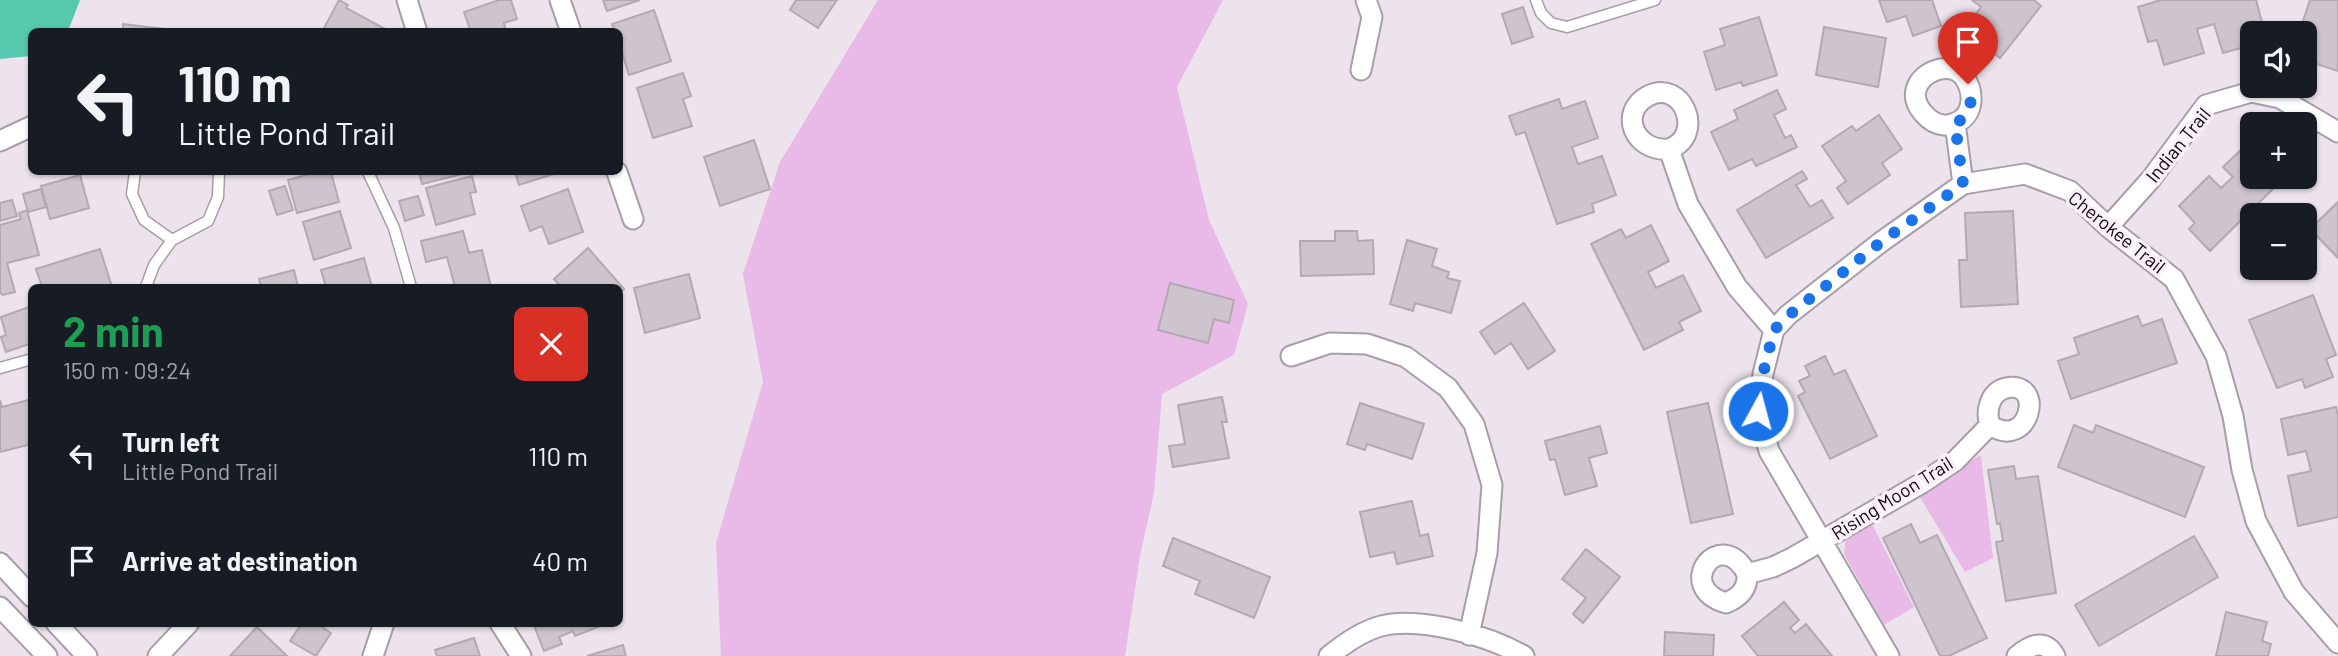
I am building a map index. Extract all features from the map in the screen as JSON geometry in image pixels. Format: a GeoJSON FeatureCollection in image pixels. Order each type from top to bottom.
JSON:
{"type":"FeatureCollection","features":[{"type":"Feature","properties":{"kind":"street"},"geometry":{"type":"LineString","coordinates":[[407,0],[416,28]]}},
{"type":"Feature","properties":{"kind":"street"},"geometry":{"type":"LineString","coordinates":[[560,0],[570,28]]}},
{"type":"Feature","properties":{"kind":"street"},"geometry":{"type":"LineString","coordinates":[[1362,70],[1371,17],[1366,0]]}},
{"type":"Feature","properties":{"kind":"street","name":"Indian Trail"},"geometry":{"type":"LineString","coordinates":[[2108,227],[2151,179],[2206,105],[2251,92],[2280,98],[2338,132]]}},
{"type":"Feature","properties":{"kind":"street"},"geometry":{"type":"LineString","coordinates":[[1955,123],[1963,184]]}},
{"type":"Feature","properties":{"kind":"street"},"geometry":{"type":"LineString","coordinates":[[0,141],[28,128]]}},
{"type":"Feature","properties":{"kind":"street"},"geometry":{"type":"LineString","coordinates":[[1669,149],[1688,204],[1737,287],[1774,330],[1763,374],[1758,411],[1769,451],[1889,656]]}},
{"type":"Feature","properties":{"kind":"street","name":"Cherokee Trail"},"geometry":{"type":"LineString","coordinates":[[1774,330],[1881,242],[1963,184],[2025,174],[2070,191],[2108,227],[2174,279],[2216,356],[2233,416],[2242,470],[2256,521],[2294,592],[2338,643]]}},
{"type":"Feature","properties":{"kind":"street"},"geometry":{"type":"LineString","coordinates":[[618,175],[633,219]]}},
{"type":"Feature","properties":{"kind":"street"},"geometry":{"type":"LineString","coordinates":[[1291,356],[1330,343],[1367,344],[1406,357],[1448,388],[1474,424],[1492,485],[1487,553],[1468,635]]}},
{"type":"Feature","properties":{"kind":"street","name":"Rising Moon Trail"},"geometry":{"type":"LineString","coordinates":[[1747,574],[1773,567],[1823,541],[1922,483],[1955,461],[1990,425]]}},
{"type":"Feature","properties":{"kind":"street"},"geometry":{"type":"LineString","coordinates":[[0,563],[28,593]]}},
{"type":"Feature","properties":{"kind":"street"},"geometry":{"type":"LineString","coordinates":[[0,607],[47,656]]}},
{"type":"Feature","properties":{"kind":"street"},"geometry":{"type":"LineString","coordinates":[[1329,656],[1361,634],[1382,626],[1418,624],[1491,640],[1524,656]]}},
{"type":"Feature","properties":{"kind":"street"},"geometry":{"type":"LineString","coordinates":[[60,627],[87,656]]}},
{"type":"Feature","properties":{"kind":"street"},"geometry":{"type":"LineString","coordinates":[[158,656],[185,627]]}},
{"type":"Feature","properties":{"kind":"street"},"geometry":{"type":"LineString","coordinates":[[373,656],[383,627]]}},
{"type":"Feature","properties":{"kind":"street"},"geometry":{"type":"LineString","coordinates":[[503,627],[521,656]]}},
{"type":"Feature","properties":{"kind":"street"},"geometry":{"type":"LineString","coordinates":[[2017,656],[2040,644],[2048,647],[2055,656]]}},
{"type":"Feature","properties":{"kind":"lane"},"geometry":{"type":"LineString","coordinates":[[1536,0],[1541,13],[1551,23],[1567,27],[1654,0]]}},
{"type":"Feature","properties":{"kind":"lane"},"geometry":{"type":"LineString","coordinates":[[135,175],[132,194],[144,220],[172,240]]}},
{"type":"Feature","properties":{"kind":"lane"},"geometry":{"type":"LineString","coordinates":[[147,284],[154,265],[172,240],[208,221],[218,197],[219,175]]}},
{"type":"Feature","properties":{"kind":"lane"},"geometry":{"type":"LineString","coordinates":[[369,175],[394,228],[410,284]]}},
{"type":"Feature","properties":{"kind":"lane"},"geometry":{"type":"LineString","coordinates":[[0,368],[28,360]]}},
{"type":"Feature","properties":{"kind":"shaded area"},"geometry":{"type":"Polygon","coordinates":[[[0,0],[80,0],[69,28],[28,28],[28,56],[0,59],[0,0]]]}},
{"type":"Feature","properties":{"kind":"shaded area"},"geometry":{"type":"Polygon","coordinates":[[[878,0],[1223,0],[1177,87],[1209,220],[1248,304],[1234,355],[1162,394],[1154,493],[1140,556],[1125,656],[721,656],[716,543],[763,382],[743,274],[780,162],[878,0]]]}},
{"type":"Feature","properties":{"kind":"shaded area"},"geometry":{"type":"Polygon","coordinates":[[[1981,455],[1993,558],[1965,572],[1915,493],[1981,455]]]}},
{"type":"Feature","properties":{"kind":"shaded area"},"geometry":{"type":"Polygon","coordinates":[[[1871,522],[1914,607],[1884,625],[1844,554],[1846,538],[1871,522]]]}},
{"type":"Feature","properties":{"kind":"building"},"geometry":{"type":"Polygon","coordinates":[[[339,0],[348,5],[346,8],[383,28],[324,28],[339,0]]]}},
{"type":"Feature","properties":{"kind":"building"},"geometry":{"type":"Polygon","coordinates":[[[499,0],[511,0],[517,19],[504,23],[505,28],[470,28],[464,12],[499,0]]]}},
{"type":"Feature","properties":{"kind":"building"},"geometry":{"type":"Polygon","coordinates":[[[603,0],[640,0],[607,11],[603,0]]]}},
{"type":"Feature","properties":{"kind":"building"},"geometry":{"type":"Polygon","coordinates":[[[796,0],[837,0],[818,28],[790,10],[796,0]]]}},
{"type":"Feature","properties":{"kind":"building"},"geometry":{"type":"Polygon","coordinates":[[[1879,0],[1932,0],[1941,26],[1913,36],[1906,16],[1887,22],[1879,0]]]}},
{"type":"Feature","properties":{"kind":"building"},"geometry":{"type":"Polygon","coordinates":[[[1972,0],[2034,0],[2041,6],[2000,58],[1964,30],[1981,7],[1972,0]]]}},
{"type":"Feature","properties":{"kind":"building"},"geometry":{"type":"Polygon","coordinates":[[[2161,0],[2256,0],[2262,21],[2240,21],[2240,48],[2223,53],[2214,24],[2197,29],[2204,53],[2164,65],[2157,40],[2148,42],[2138,7],[2161,0]]]}},
{"type":"Feature","properties":{"kind":"building"},"geometry":{"type":"Polygon","coordinates":[[[2310,0],[2338,0],[2338,71],[2317,64],[2317,21],[2303,21],[2310,0]]]}},
{"type":"Feature","properties":{"kind":"building"},"geometry":{"type":"Polygon","coordinates":[[[1523,7],[1533,37],[1512,44],[1502,14],[1523,7]]]}},
{"type":"Feature","properties":{"kind":"building"},"geometry":{"type":"Polygon","coordinates":[[[654,10],[671,61],[629,75],[623,56],[623,28],[614,28],[612,24],[654,10]]]}},
{"type":"Feature","properties":{"kind":"building"},"geometry":{"type":"Polygon","coordinates":[[[1759,17],[1777,75],[1743,86],[1741,82],[1716,90],[1704,52],[1725,45],[1720,29],[1759,17]]]}},
{"type":"Feature","properties":{"kind":"building"},"geometry":{"type":"Polygon","coordinates":[[[123,24],[156,28],[123,28],[123,24]]]}},
{"type":"Feature","properties":{"kind":"building"},"geometry":{"type":"Polygon","coordinates":[[[1824,27],[1886,38],[1878,87],[1816,75],[1824,27]]]}},
{"type":"Feature","properties":{"kind":"building"},"geometry":{"type":"Polygon","coordinates":[[[683,73],[691,96],[683,99],[692,126],[653,138],[637,88],[683,73]]]}},
{"type":"Feature","properties":{"kind":"building"},"geometry":{"type":"Polygon","coordinates":[[[1777,90],[1786,109],[1774,115],[1785,138],[1791,135],[1797,147],[1756,166],[1752,159],[1729,170],[1711,132],[1738,119],[1734,110],[1777,90]]]}},
{"type":"Feature","properties":{"kind":"building"},"geometry":{"type":"Polygon","coordinates":[[[1559,99],[1562,109],[1585,101],[1598,138],[1572,147],[1578,164],[1602,156],[1616,195],[1592,204],[1594,212],[1557,224],[1525,132],[1516,135],[1509,116],[1559,99]]]}},
{"type":"Feature","properties":{"kind":"building"},"geometry":{"type":"Polygon","coordinates":[[[1879,115],[1902,149],[1882,163],[1890,175],[1848,204],[1837,188],[1846,181],[1822,146],[1852,126],[1856,131],[1879,115]]]}},
{"type":"Feature","properties":{"kind":"building"},"geometry":{"type":"Polygon","coordinates":[[[754,140],[770,189],[720,206],[704,157],[754,140]]]}},
{"type":"Feature","properties":{"kind":"building"},"geometry":{"type":"Polygon","coordinates":[[[2240,151],[2240,189],[2273,189],[2259,203],[2240,203],[2240,221],[2210,251],[2189,229],[2195,223],[2179,206],[2209,176],[2221,188],[2233,177],[2223,167],[2240,151]]]}},
{"type":"Feature","properties":{"kind":"building"},"geometry":{"type":"Polygon","coordinates":[[[1802,171],[1807,179],[1796,185],[1810,207],[1822,200],[1833,218],[1766,258],[1737,210],[1802,171]]]}},
{"type":"Feature","properties":{"kind":"building"},"geometry":{"type":"Polygon","coordinates":[[[80,175],[89,208],[50,219],[41,186],[80,175]]]}},
{"type":"Feature","properties":{"kind":"building"},"geometry":{"type":"Polygon","coordinates":[[[306,175],[332,175],[339,202],[297,213],[288,180],[306,175]]]}},
{"type":"Feature","properties":{"kind":"building"},"geometry":{"type":"Polygon","coordinates":[[[420,175],[458,175],[422,184],[420,175]]]}},
{"type":"Feature","properties":{"kind":"building"},"geometry":{"type":"Polygon","coordinates":[[[516,175],[551,175],[519,185],[516,175]]]}},
{"type":"Feature","properties":{"kind":"building"},"geometry":{"type":"Polygon","coordinates":[[[472,176],[476,192],[470,193],[475,214],[436,225],[426,188],[472,176]]]}},
{"type":"Feature","properties":{"kind":"building"},"geometry":{"type":"Polygon","coordinates":[[[285,186],[293,210],[277,215],[269,191],[285,186]]]}},
{"type":"Feature","properties":{"kind":"building"},"geometry":{"type":"Polygon","coordinates":[[[41,189],[46,207],[28,212],[23,194],[41,189]]]}},
{"type":"Feature","properties":{"kind":"building"},"geometry":{"type":"Polygon","coordinates":[[[568,189],[583,232],[549,244],[542,226],[530,231],[521,206],[568,189]]]}},
{"type":"Feature","properties":{"kind":"building"},"geometry":{"type":"Polygon","coordinates":[[[418,196],[424,215],[405,221],[399,201],[418,196]]]}},
{"type":"Feature","properties":{"kind":"building"},"geometry":{"type":"Polygon","coordinates":[[[12,200],[17,216],[0,221],[0,203],[12,200]]]}},
{"type":"Feature","properties":{"kind":"building"},"geometry":{"type":"Polygon","coordinates":[[[2338,202],[2338,258],[2317,236],[2317,222],[2338,202]]]}},
{"type":"Feature","properties":{"kind":"building"},"geometry":{"type":"Polygon","coordinates":[[[27,210],[39,255],[7,263],[15,292],[3,295],[0,293],[0,225],[21,219],[19,213],[27,210]]]}},
{"type":"Feature","properties":{"kind":"building"},"geometry":{"type":"Polygon","coordinates":[[[340,211],[351,248],[314,260],[303,222],[340,211]]]}},
{"type":"Feature","properties":{"kind":"building"},"geometry":{"type":"Polygon","coordinates":[[[2013,211],[2018,304],[1961,307],[1959,260],[1967,260],[1965,213],[2013,211]]]}},
{"type":"Feature","properties":{"kind":"building"},"geometry":{"type":"Polygon","coordinates":[[[1651,225],[1669,261],[1648,272],[1656,288],[1683,275],[1701,311],[1679,322],[1683,330],[1644,350],[1591,244],[1621,229],[1626,238],[1651,225]]]}},
{"type":"Feature","properties":{"kind":"building"},"geometry":{"type":"Polygon","coordinates":[[[463,231],[469,253],[482,250],[490,284],[454,284],[447,257],[426,262],[421,241],[463,231]]]}},
{"type":"Feature","properties":{"kind":"building"},"geometry":{"type":"Polygon","coordinates":[[[1335,231],[1357,231],[1358,241],[1373,240],[1374,274],[1301,276],[1300,241],[1335,241],[1335,231]]]}},
{"type":"Feature","properties":{"kind":"building"},"geometry":{"type":"Polygon","coordinates":[[[1407,240],[1437,249],[1432,266],[1449,272],[1447,278],[1460,281],[1451,313],[1415,303],[1413,311],[1390,304],[1407,240]]]}},
{"type":"Feature","properties":{"kind":"building"},"geometry":{"type":"Polygon","coordinates":[[[588,248],[620,284],[558,284],[554,279],[588,248]]]}},
{"type":"Feature","properties":{"kind":"building"},"geometry":{"type":"Polygon","coordinates":[[[100,249],[111,284],[41,284],[36,269],[100,249]]]}},
{"type":"Feature","properties":{"kind":"building"},"geometry":{"type":"Polygon","coordinates":[[[364,258],[371,284],[325,284],[321,270],[364,258]]]}},
{"type":"Feature","properties":{"kind":"building"},"geometry":{"type":"Polygon","coordinates":[[[294,270],[297,284],[260,284],[259,279],[294,270]]]}},
{"type":"Feature","properties":{"kind":"building"},"geometry":{"type":"Polygon","coordinates":[[[689,274],[700,318],[645,333],[634,288],[689,274]]]}},
{"type":"Feature","properties":{"kind":"building"},"geometry":{"type":"Polygon","coordinates":[[[1170,283],[1234,300],[1229,323],[1214,319],[1208,343],[1158,330],[1170,283]]]}},
{"type":"Feature","properties":{"kind":"building"},"geometry":{"type":"Polygon","coordinates":[[[2313,295],[2336,355],[2326,359],[2333,377],[2305,388],[2302,379],[2277,388],[2249,320],[2313,295]]]}},
{"type":"Feature","properties":{"kind":"building"},"geometry":{"type":"Polygon","coordinates":[[[1524,303],[1555,351],[1528,369],[1511,343],[1495,354],[1480,332],[1524,303]]]}},
{"type":"Feature","properties":{"kind":"building"},"geometry":{"type":"Polygon","coordinates":[[[28,307],[28,344],[6,352],[1,337],[6,335],[1,317],[28,307]]]}},
{"type":"Feature","properties":{"kind":"building"},"geometry":{"type":"Polygon","coordinates":[[[2138,316],[2142,326],[2162,319],[2177,363],[2071,399],[2058,361],[2079,354],[2074,338],[2138,316]]]}},
{"type":"Feature","properties":{"kind":"building"},"geometry":{"type":"Polygon","coordinates":[[[1825,356],[1834,375],[1845,370],[1877,436],[1830,459],[1798,396],[1805,392],[1799,381],[1810,376],[1805,366],[1825,356]]]}},
{"type":"Feature","properties":{"kind":"building"},"geometry":{"type":"Polygon","coordinates":[[[1222,397],[1227,422],[1222,422],[1229,458],[1173,467],[1169,446],[1185,444],[1178,405],[1222,397]]]}},
{"type":"Feature","properties":{"kind":"building"},"geometry":{"type":"Polygon","coordinates":[[[0,400],[2,407],[28,400],[28,445],[0,452],[0,400]]]}},
{"type":"Feature","properties":{"kind":"building"},"geometry":{"type":"Polygon","coordinates":[[[1360,403],[1424,424],[1412,459],[1367,444],[1365,450],[1347,444],[1360,403]]]}},
{"type":"Feature","properties":{"kind":"building"},"geometry":{"type":"Polygon","coordinates":[[[1708,403],[1733,514],[1691,523],[1667,412],[1708,403]]]}},
{"type":"Feature","properties":{"kind":"building"},"geometry":{"type":"Polygon","coordinates":[[[2336,407],[2338,517],[2298,526],[2288,476],[2311,471],[2306,451],[2288,455],[2281,419],[2336,407]]]}},
{"type":"Feature","properties":{"kind":"building"},"geometry":{"type":"Polygon","coordinates":[[[2074,425],[2093,433],[2096,425],[2204,467],[2185,517],[2058,467],[2074,425]]]}},
{"type":"Feature","properties":{"kind":"building"},"geometry":{"type":"Polygon","coordinates":[[[1600,426],[1607,453],[1589,458],[1597,486],[1565,495],[1555,459],[1550,460],[1545,441],[1600,426]]]}},
{"type":"Feature","properties":{"kind":"building"},"geometry":{"type":"Polygon","coordinates":[[[2014,466],[2016,479],[2038,476],[2056,593],[2006,601],[1996,542],[2003,541],[2000,523],[1997,524],[1988,470],[2014,466]]]}},
{"type":"Feature","properties":{"kind":"building"},"geometry":{"type":"Polygon","coordinates":[[[1412,501],[1420,536],[1428,534],[1433,556],[1397,564],[1394,552],[1370,557],[1360,512],[1412,501]]]}},
{"type":"Feature","properties":{"kind":"building"},"geometry":{"type":"Polygon","coordinates":[[[1911,524],[1920,543],[1937,535],[1987,638],[1949,656],[1940,656],[1883,538],[1911,524]]]}},
{"type":"Feature","properties":{"kind":"building"},"geometry":{"type":"Polygon","coordinates":[[[2194,536],[2218,577],[2099,646],[2075,605],[2194,536]]]}},
{"type":"Feature","properties":{"kind":"building"},"geometry":{"type":"Polygon","coordinates":[[[1173,538],[1270,577],[1254,618],[1195,594],[1200,581],[1163,566],[1173,538]]]}},
{"type":"Feature","properties":{"kind":"building"},"geometry":{"type":"Polygon","coordinates":[[[1586,549],[1620,577],[1583,623],[1573,614],[1586,598],[1562,579],[1586,549]]]}},
{"type":"Feature","properties":{"kind":"building"},"geometry":{"type":"Polygon","coordinates":[[[1784,602],[1799,620],[1790,628],[1795,633],[1806,624],[1832,656],[1758,656],[1742,636],[1784,602]]]}},
{"type":"Feature","properties":{"kind":"building"},"geometry":{"type":"Polygon","coordinates":[[[2226,612],[2267,622],[2262,641],[2271,644],[2268,656],[2216,656],[2226,612]]]}},
{"type":"Feature","properties":{"kind":"building"},"geometry":{"type":"Polygon","coordinates":[[[257,627],[287,656],[230,656],[257,627]]]}},
{"type":"Feature","properties":{"kind":"building"},"geometry":{"type":"Polygon","coordinates":[[[299,627],[322,627],[331,633],[316,656],[290,641],[299,627]]]}},
{"type":"Feature","properties":{"kind":"building"},"geometry":{"type":"Polygon","coordinates":[[[535,627],[598,627],[575,636],[573,631],[559,637],[562,644],[544,651],[535,627]]]}},
{"type":"Feature","properties":{"kind":"building"},"geometry":{"type":"Polygon","coordinates":[[[1665,632],[1714,635],[1713,656],[1664,656],[1665,632]]]}},
{"type":"Feature","properties":{"kind":"building"},"geometry":{"type":"Polygon","coordinates":[[[474,638],[480,656],[437,656],[435,650],[474,638]]]}},
{"type":"Feature","properties":{"kind":"building"},"geometry":{"type":"Polygon","coordinates":[[[623,645],[626,656],[587,656],[623,645]]]}},
{"type":"Feature","properties":{"kind":"route"},"geometry":{"type":"LineString","coordinates":[[1758,411],[1763,374],[1774,330],[1881,242],[1963,184],[1955,123],[1962,120],[1971,105],[1968,84]]}}]}
